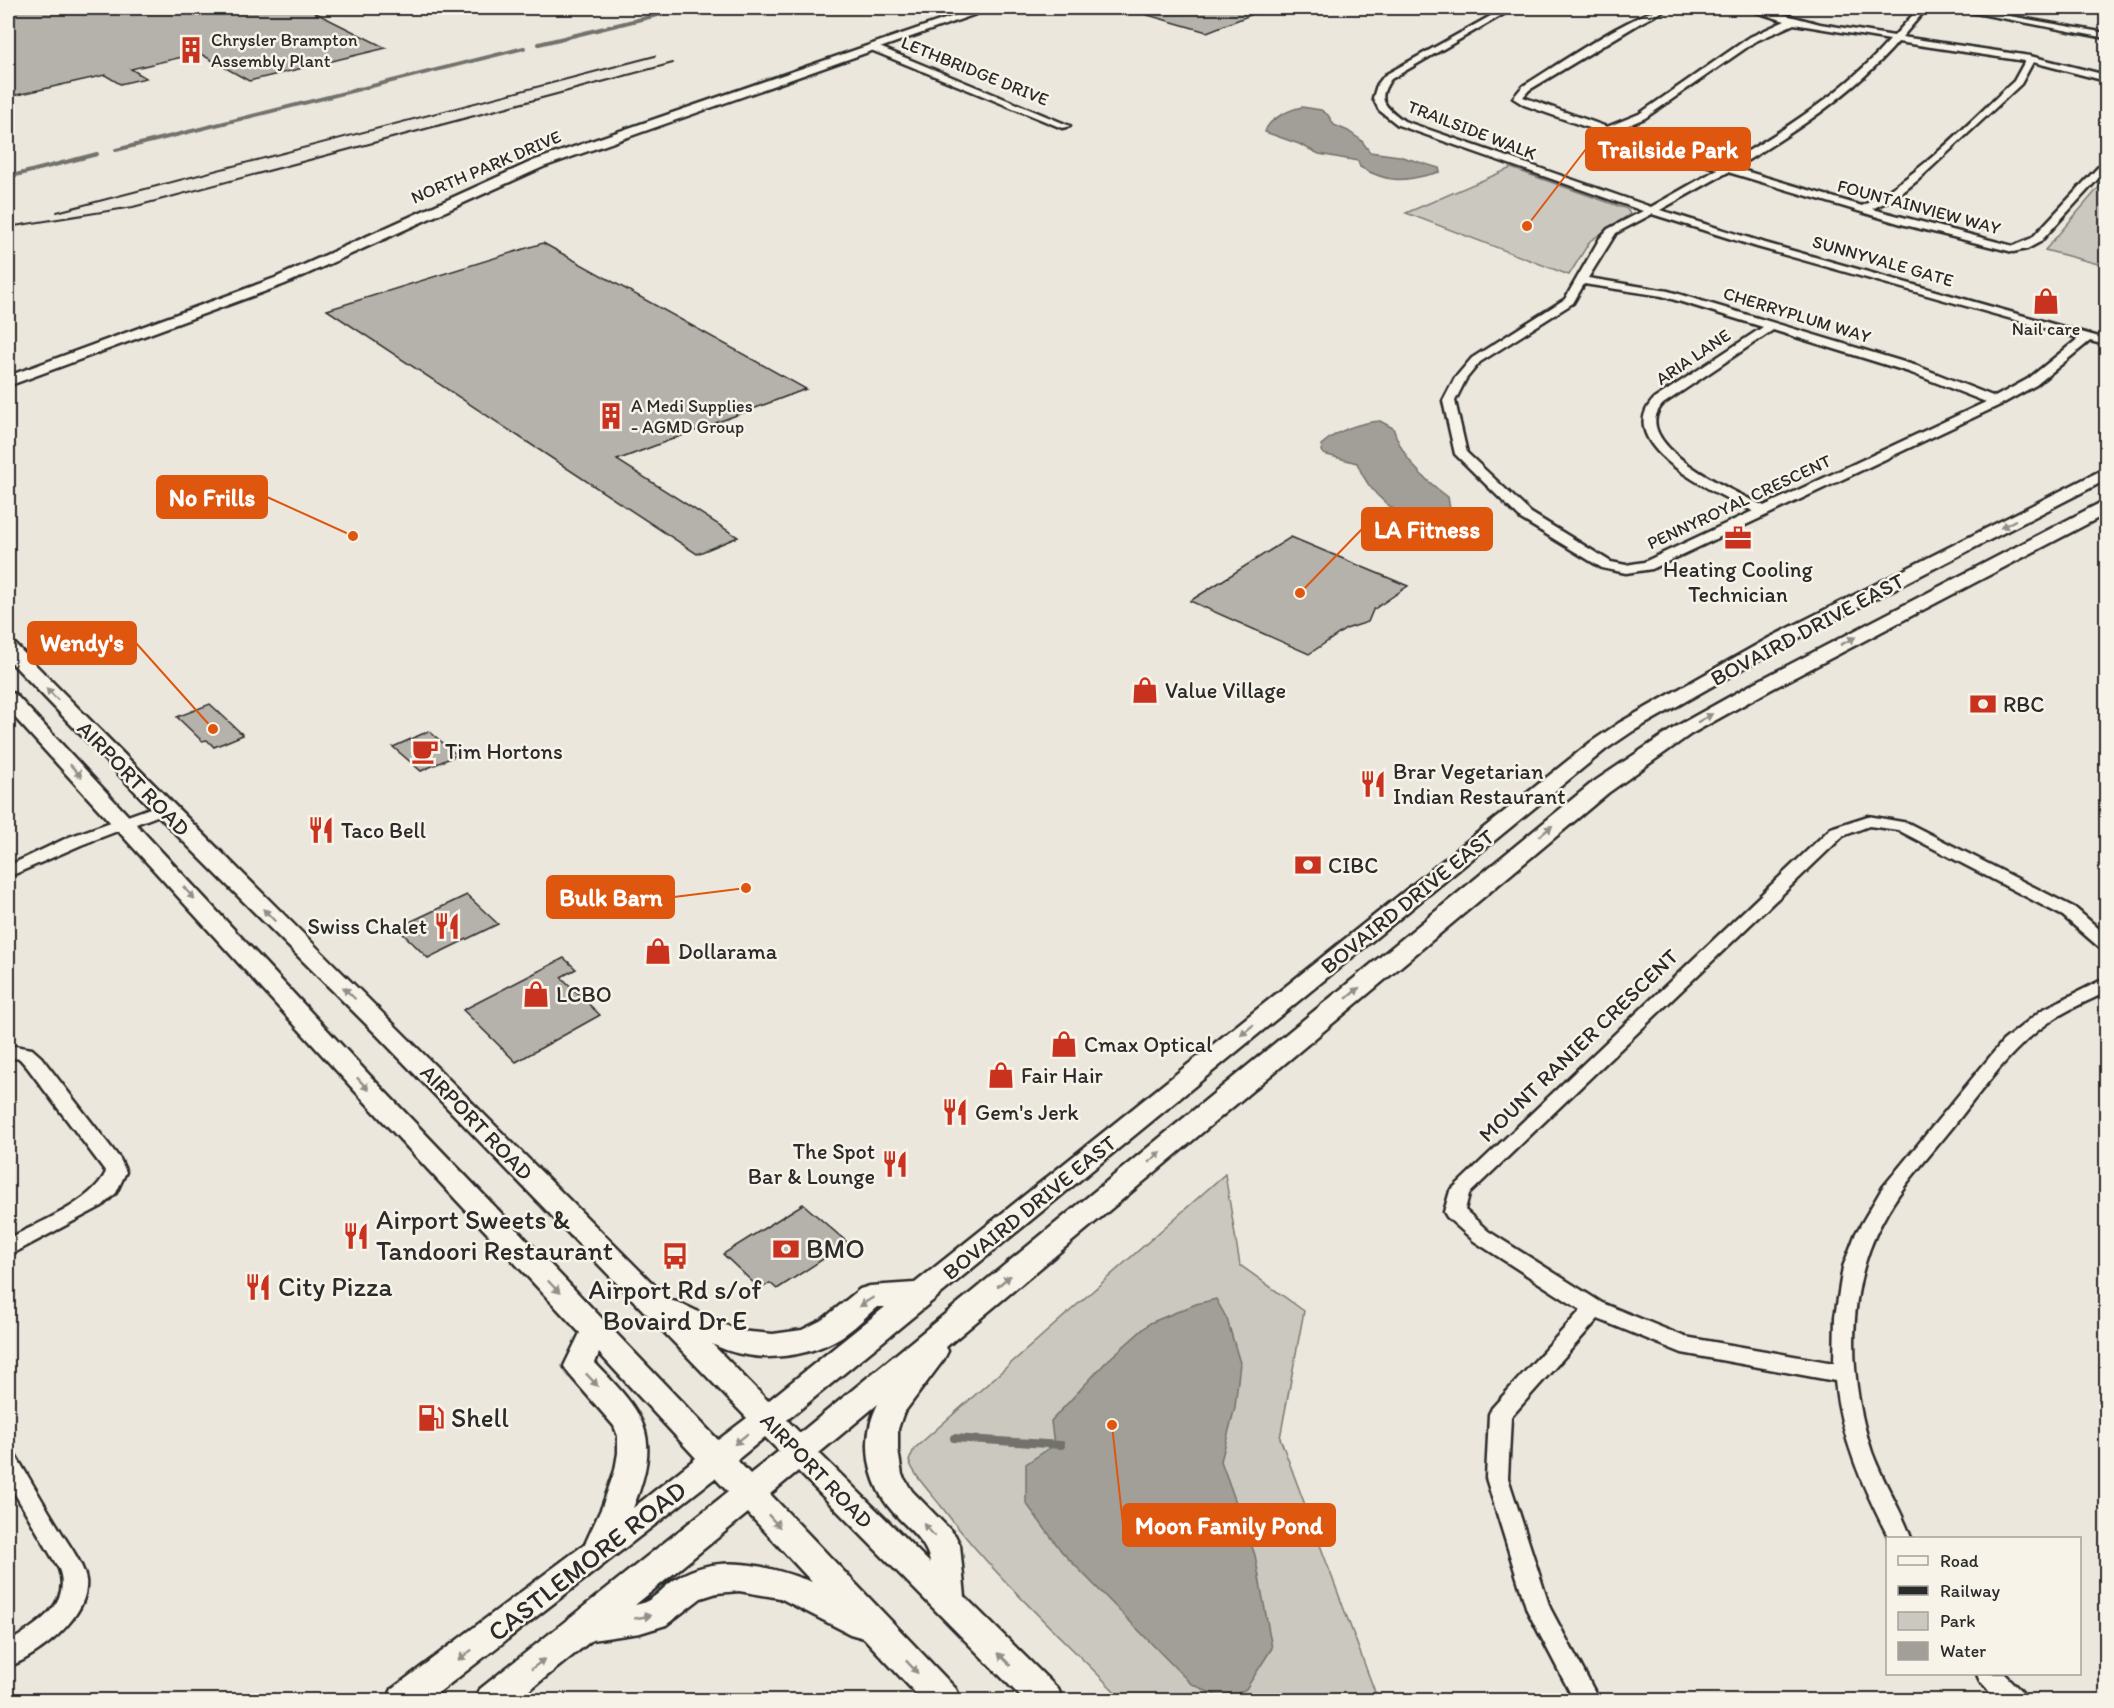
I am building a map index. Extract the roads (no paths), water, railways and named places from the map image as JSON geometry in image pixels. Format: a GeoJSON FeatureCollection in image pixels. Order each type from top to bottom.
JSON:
{"type":"FeatureCollection","features":[{"type":"Feature","properties":{"kind":"main road","name":"NORTH PARK DRIVE"},"geometry":{"type":"LineString","coordinates":[[8,381],[280,281],[538,164],[987,8]]}},
{"type":"Feature","properties":{"kind":"main road","name":"BOVAIRD DRIVE EAST"},"geometry":{"type":"LineString","coordinates":[[767,1419],[1598,746],[1626,727],[1776,642],[2106,472]]}},
{"type":"Feature","properties":{"kind":"main road","name":"BOVAIRD DRIVE EAST"},"geometry":{"type":"LineString","coordinates":[[799,1452],[1599,788],[1684,730],[1796,668],[2106,507]]}},
{"type":"Feature","properties":{"kind":"main road"},"geometry":{"type":"LineString","coordinates":[[1776,642],[1783,656],[1796,668]]}},
{"type":"Feature","properties":{"kind":"main road","name":"AIRPORT ROAD"},"geometry":{"type":"LineString","coordinates":[[8,648],[1046,1701]]}},
{"type":"Feature","properties":{"kind":"main road","name":"AIRPORT ROAD"},"geometry":{"type":"LineString","coordinates":[[8,698],[364,1085],[944,1701]]}},
{"type":"Feature","properties":{"kind":"main road"},"geometry":{"type":"LineString","coordinates":[[655,1304],[734,1342],[773,1345],[807,1341],[832,1328],[870,1297],[922,1293]]}},
{"type":"Feature","properties":{"kind":"main road"},"geometry":{"type":"LineString","coordinates":[[949,1603],[944,1545],[901,1500],[887,1477],[883,1429],[890,1409],[959,1318]]}},
{"type":"Feature","properties":{"kind":"main road"},"geometry":{"type":"LineString","coordinates":[[595,1331],[579,1366],[612,1401],[628,1422],[634,1438],[633,1459],[624,1490],[596,1556]]}},
{"type":"Feature","properties":{"kind":"main road","name":"CASTLEMORE ROAD"},"geometry":{"type":"LineString","coordinates":[[404,1701],[596,1556],[767,1419]]}},
{"type":"Feature","properties":{"kind":"main road","name":"CASTLEMORE ROAD"},"geometry":{"type":"LineString","coordinates":[[492,1701],[799,1452]]}},
{"type":"Feature","properties":{"kind":"main road"},"geometry":{"type":"LineString","coordinates":[[586,1627],[654,1615],[694,1585],[730,1578],[760,1578],[808,1594],[881,1634]]}},
{"type":"Feature","properties":{"kind":"street","name":"TRAILSIDE WALK"},"geometry":{"type":"LineString","coordinates":[[1510,8],[1388,77],[1377,89],[1377,98],[1383,110],[1401,123],[1651,211]]}},
{"type":"Feature","properties":{"kind":"street","name":"FOUNTAINVIEW WAY"},"geometry":{"type":"LineString","coordinates":[[1665,8],[1639,20],[1526,88],[1518,96],[1527,103],[1606,131],[1728,169],[1863,210],[2013,249],[2036,240],[2106,165]]}},
{"type":"Feature","properties":{"kind":"street"},"geometry":{"type":"LineString","coordinates":[[1753,8],[1793,21],[2030,59],[2106,78]]}},
{"type":"Feature","properties":{"kind":"street","name":"PENNYROYAL CRESCENT"},"geometry":{"type":"LineString","coordinates":[[1923,8],[1865,71],[1768,144],[1728,169],[1612,231],[1604,240],[1569,302],[1476,360],[1461,378],[1449,401],[1461,454],[1526,516],[1607,565],[1626,569],[1647,566],[1996,402],[2032,382],[2088,337]]}},
{"type":"Feature","properties":{"kind":"street"},"geometry":{"type":"LineString","coordinates":[[1953,8],[2106,36]]}},
{"type":"Feature","properties":{"kind":"street"},"geometry":{"type":"LineString","coordinates":[[1606,131],[1642,116],[1754,39],[1793,21]]}},
{"type":"Feature","properties":{"kind":"street","name":"LETHBRIDGE DRIVE"},"geometry":{"type":"LineString","coordinates":[[874,48],[1065,126]]}},
{"type":"Feature","properties":{"kind":"street"},"geometry":{"type":"LineString","coordinates":[[1863,210],[1894,194],[1914,178],[2018,82],[2030,59]]}},
{"type":"Feature","properties":{"kind":"street","name":"SUNNYVALE GATE"},"geometry":{"type":"LineString","coordinates":[[1651,211],[1761,245],[2106,342]]}},
{"type":"Feature","properties":{"kind":"street","name":"CHERRYPLUM WAY"},"geometry":{"type":"LineString","coordinates":[[1582,280],[1665,293],[1913,369],[1996,402]]}},
{"type":"Feature","properties":{"kind":"street","name":"ARIA LANE"},"geometry":{"type":"LineString","coordinates":[[1764,511],[1711,485],[1686,469],[1653,439],[1648,423],[1653,407],[1669,394],[1773,326]]}},
{"type":"Feature","properties":{"kind":"street"},"geometry":{"type":"LineString","coordinates":[[8,872],[75,841],[164,808]]}},
{"type":"Feature","properties":{"kind":"street","name":"MOUNT RANIER CRESCENT"},"geometry":{"type":"LineString","coordinates":[[1845,1374],[1682,1345],[1595,1309],[1481,1236],[1454,1212],[1460,1191],[1837,832],[1868,821],[1902,826],[2068,912],[2106,944]]}},
{"type":"Feature","properties":{"kind":"street"},"geometry":{"type":"LineString","coordinates":[[1899,1537],[1860,1450],[1845,1374],[1843,1349],[1852,1269],[1882,1203],[2009,1046],[2048,1014],[2106,985]]}},
{"type":"Feature","properties":{"kind":"street"},"geometry":{"type":"LineString","coordinates":[[8,1051],[25,1053],[34,1062],[116,1172],[109,1188],[95,1201],[8,1248]]}},
{"type":"Feature","properties":{"kind":"street"},"geometry":{"type":"LineString","coordinates":[[1587,1701],[1539,1610],[1497,1478],[1500,1414],[1595,1309]]}},
{"type":"Feature","properties":{"kind":"street"},"geometry":{"type":"LineString","coordinates":[[8,1463],[68,1564],[75,1582],[71,1600],[60,1618],[8,1656]]}},
{"type":"Feature","properties":{"kind":"street"},"geometry":{"type":"LineString","coordinates":[[1990,1675],[2013,1701]]}},
{"type":"Feature","properties":{"kind":"water"},"geometry":{"type":"Polygon","coordinates":[[[1302,107],[1321,110],[1328,115],[1334,125],[1361,140],[1370,152],[1399,156],[1439,168],[1440,172],[1400,180],[1382,177],[1360,167],[1358,161],[1319,154],[1265,132],[1275,119],[1302,107]]]}},
{"type":"Feature","properties":{"kind":"water"},"geometry":{"type":"Polygon","coordinates":[[[1380,421],[1393,428],[1402,449],[1414,467],[1448,497],[1450,509],[1433,518],[1420,519],[1408,516],[1386,504],[1377,495],[1357,463],[1323,454],[1321,445],[1334,435],[1364,423],[1380,421]]]}},
{"type":"Feature","properties":{"kind":"water"},"geometry":{"type":"Polygon","coordinates":[[[1216,1299],[1227,1319],[1240,1363],[1235,1407],[1221,1461],[1255,1555],[1272,1648],[1246,1689],[1225,1700],[1190,1683],[1062,1552],[1026,1503],[1026,1464],[1054,1445],[1051,1421],[1106,1362],[1150,1323],[1196,1304],[1216,1299]]]}},
{"type":"Feature","properties":{"kind":"waterway"},"geometry":{"type":"LineString","coordinates":[[539,44],[670,12]]}},
{"type":"Feature","properties":{"kind":"waterway"},"geometry":{"type":"LineString","coordinates":[[116,150],[524,48]]}},
{"type":"Feature","properties":{"kind":"waterway"},"geometry":{"type":"LineString","coordinates":[[8,177],[97,154]]}},
{"type":"Feature","properties":{"kind":"waterway"},"geometry":{"type":"LineString","coordinates":[[954,1438],[1061,1445]]}},
{"type":"Feature","properties":{"kind":"railway"},"geometry":{"type":"LineString","coordinates":[[57,212],[655,56]]}},
{"type":"Feature","properties":{"kind":"railway"},"geometry":{"type":"LineString","coordinates":[[8,227],[133,207],[673,63]]}},
{"type":"Feature","properties":{"kind":"place","name":"Chrysler Brampton Assembly Plant"},"geometry":{"type":"Point","coordinates":[191,50]}},
{"type":"Feature","properties":{"kind":"place","name":"Trailside Park"},"geometry":{"type":"Point","coordinates":[1527,226]}},
{"type":"Feature","properties":{"kind":"place","name":"Nail care"},"geometry":{"type":"Point","coordinates":[2046,301]}},
{"type":"Feature","properties":{"kind":"place","name":"A Medi Supplies - AGMD Group"},"geometry":{"type":"Point","coordinates":[611,416]}},
{"type":"Feature","properties":{"kind":"place","name":"No Frills"},"geometry":{"type":"Point","coordinates":[353,536]}},
{"type":"Feature","properties":{"kind":"place","name":"Heating Cooling Technician"},"geometry":{"type":"Point","coordinates":[1738,538]}},
{"type":"Feature","properties":{"kind":"place","name":"LA Fitness"},"geometry":{"type":"Point","coordinates":[1300,593]}},
{"type":"Feature","properties":{"kind":"place","name":"Value Village"},"geometry":{"type":"Point","coordinates":[1145,690]}},
{"type":"Feature","properties":{"kind":"place","name":"RBC"},"geometry":{"type":"Point","coordinates":[1983,704]}},
{"type":"Feature","properties":{"kind":"place","name":"Wendy's"},"geometry":{"type":"Point","coordinates":[213,729]}},
{"type":"Feature","properties":{"kind":"place","name":"Tim Hortons"},"geometry":{"type":"Point","coordinates":[425,751]}},
{"type":"Feature","properties":{"kind":"place","name":"Brar Vegetarian Indian Restaurant"},"geometry":{"type":"Point","coordinates":[1373,784]}},
{"type":"Feature","properties":{"kind":"place","name":"Taco Bell"},"geometry":{"type":"Point","coordinates":[321,830]}},
{"type":"Feature","properties":{"kind":"place","name":"CIBC"},"geometry":{"type":"Point","coordinates":[1308,865]}},
{"type":"Feature","properties":{"kind":"place","name":"Bulk Barn"},"geometry":{"type":"Point","coordinates":[746,888]}},
{"type":"Feature","properties":{"kind":"place","name":"Swiss Chalet"},"geometry":{"type":"Point","coordinates":[447,926]}},
{"type":"Feature","properties":{"kind":"place","name":"Dollarama"},"geometry":{"type":"Point","coordinates":[658,951]}},
{"type":"Feature","properties":{"kind":"place","name":"LCBO"},"geometry":{"type":"Point","coordinates":[536,994]}},
{"type":"Feature","properties":{"kind":"place","name":"Cmax Optical"},"geometry":{"type":"Point","coordinates":[1064,1044]}},
{"type":"Feature","properties":{"kind":"place","name":"Fair Hair"},"geometry":{"type":"Point","coordinates":[1001,1075]}},
{"type":"Feature","properties":{"kind":"place","name":"Gem's Jerk"},"geometry":{"type":"Point","coordinates":[955,1112]}},
{"type":"Feature","properties":{"kind":"place","name":"The Spot Bar & Lounge"},"geometry":{"type":"Point","coordinates":[895,1164]}},
{"type":"Feature","properties":{"kind":"place","name":"Airport Sweets & Tandoori Restaurant"},"geometry":{"type":"Point","coordinates":[356,1236]}},
{"type":"Feature","properties":{"kind":"place","name":"BMO"},"geometry":{"type":"Point","coordinates":[786,1249]}},
{"type":"Feature","properties":{"kind":"place","name":"Airport Rd s/of Bovaird Dr E"},"geometry":{"type":"Point","coordinates":[675,1256]}},
{"type":"Feature","properties":{"kind":"place","name":"City Pizza"},"geometry":{"type":"Point","coordinates":[258,1287]}},
{"type":"Feature","properties":{"kind":"place","name":"Shell"},"geometry":{"type":"Point","coordinates":[431,1418]}},
{"type":"Feature","properties":{"kind":"place","name":"Moon Family Pond"},"geometry":{"type":"Point","coordinates":[1112,1425]}}]}
